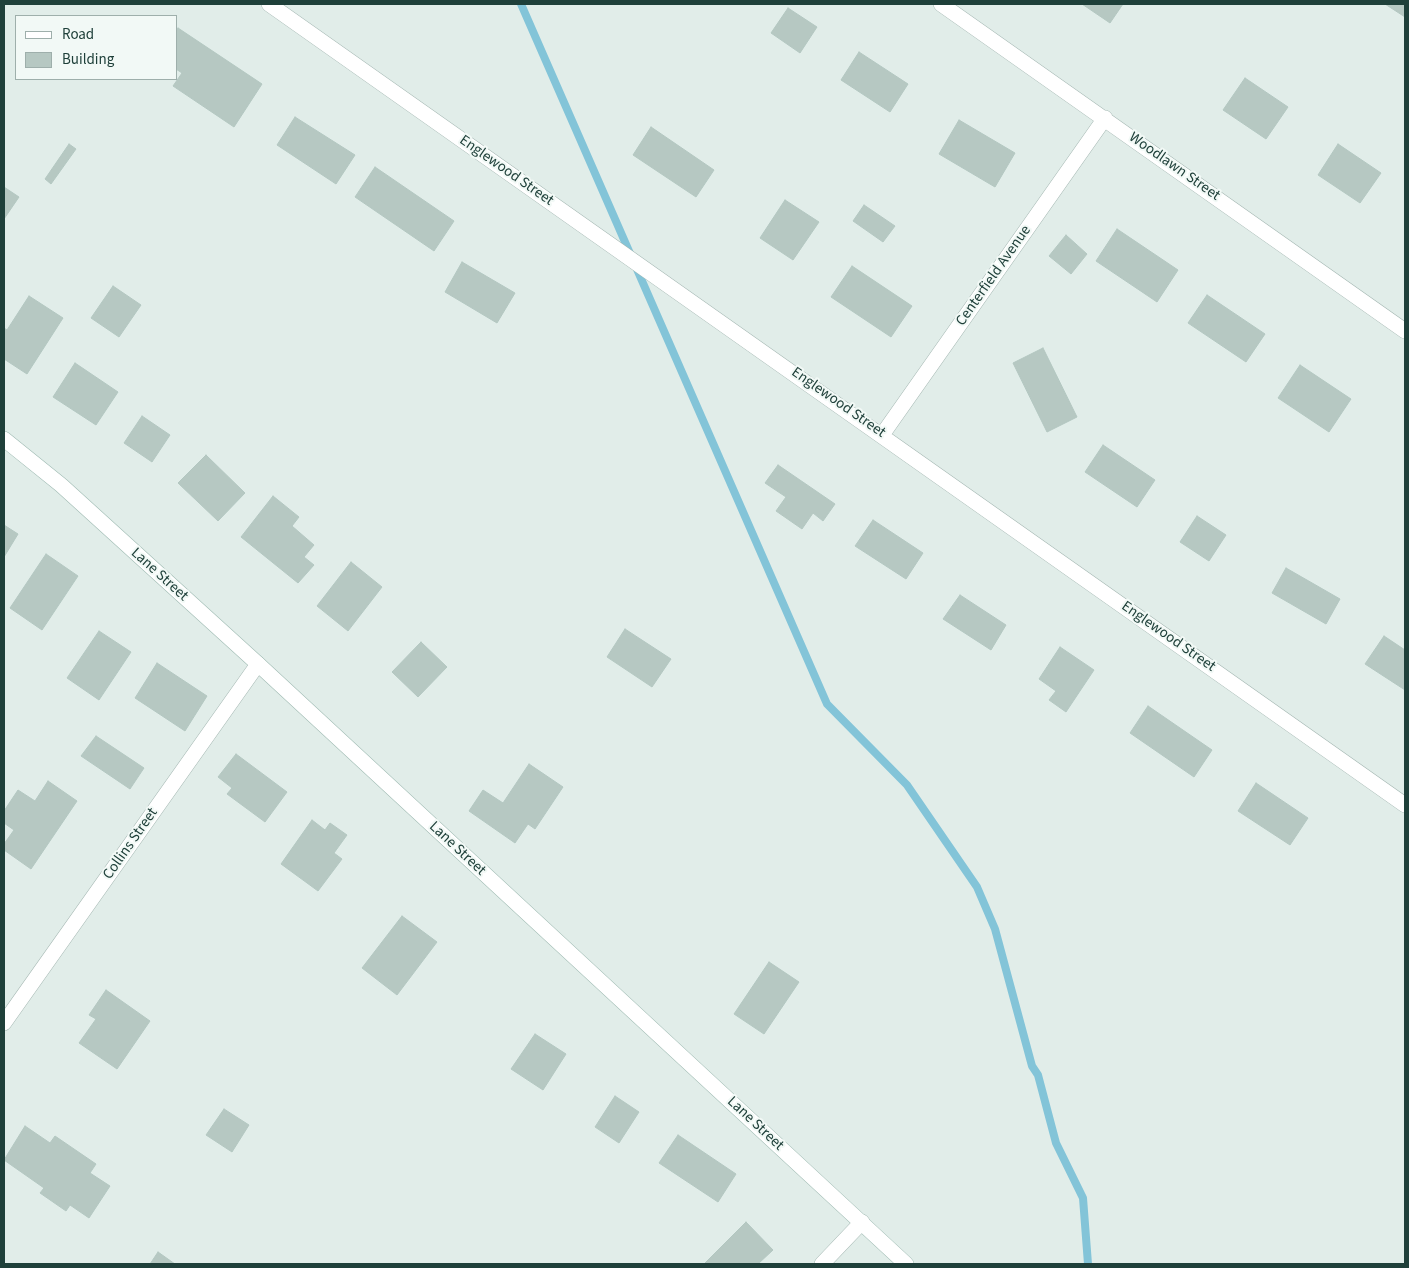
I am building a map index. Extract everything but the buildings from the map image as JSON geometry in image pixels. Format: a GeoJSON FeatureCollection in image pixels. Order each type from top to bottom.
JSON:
{"type":"FeatureCollection","features":[{"type":"Feature","properties":{"kind":"street","name":"Englewood Street"},"geometry":{"type":"LineString","coordinates":[[269,4],[1405,805]]}},
{"type":"Feature","properties":{"kind":"street","name":"Woodlawn Street"},"geometry":{"type":"LineString","coordinates":[[941,4],[1405,331]]}},
{"type":"Feature","properties":{"kind":"street","name":"Centerfield Avenue"},"geometry":{"type":"LineString","coordinates":[[882,435],[1105,118]]}},
{"type":"Feature","properties":{"kind":"street","name":"Lane Street"},"geometry":{"type":"LineString","coordinates":[[4,439],[61,485],[258,664],[906,1264]]}},
{"type":"Feature","properties":{"kind":"street","name":"Collins Street"},"geometry":{"type":"LineString","coordinates":[[4,1024],[258,664]]}},
{"type":"Feature","properties":{"kind":"street"},"geometry":{"type":"LineString","coordinates":[[822,1264],[862,1222]]}},
{"type":"Feature","properties":{"kind":"waterway"},"geometry":{"type":"LineString","coordinates":[[521,4],[827,704],[907,785],[977,887],[995,929],[1032,1066],[1038,1075],[1056,1143],[1083,1198],[1088,1264]]}}]}
